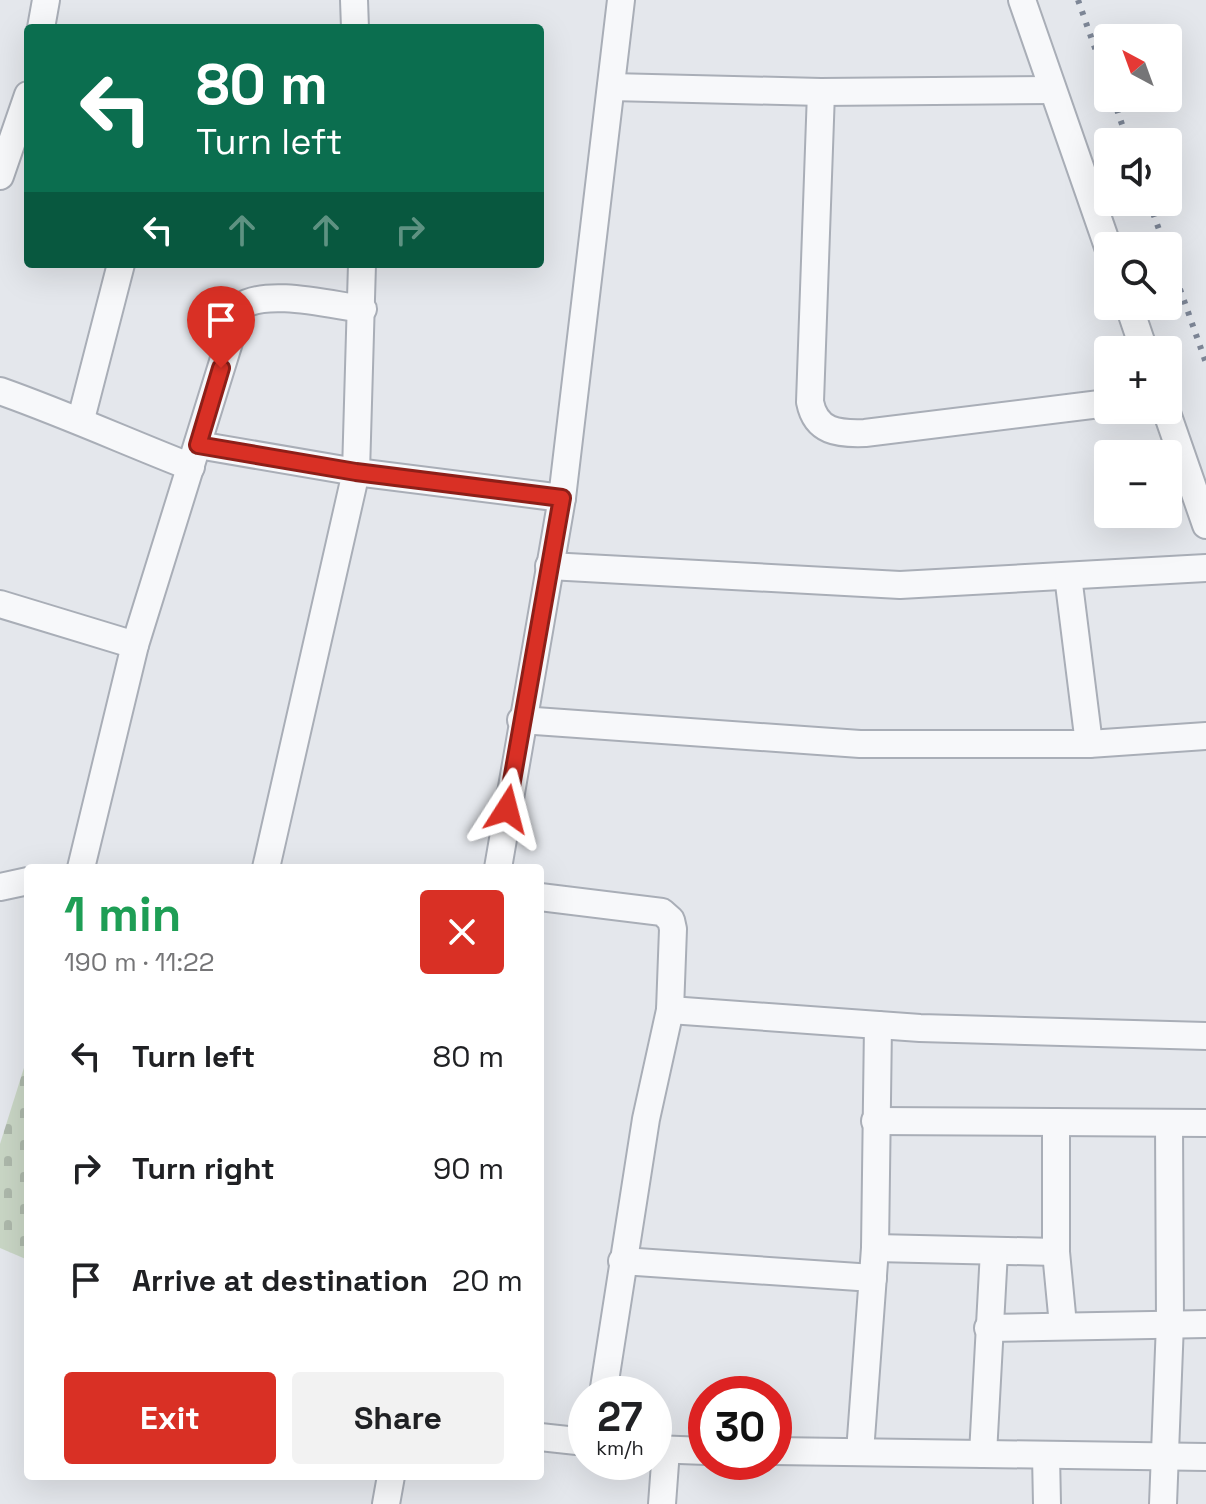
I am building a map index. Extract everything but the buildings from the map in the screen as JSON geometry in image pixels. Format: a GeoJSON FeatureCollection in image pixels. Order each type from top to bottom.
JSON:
{"type":"FeatureCollection","features":[{"type":"Feature","properties":{"kind":"street"},"geometry":{"type":"LineString","coordinates":[[42,24],[46,0]]}},
{"type":"Feature","properties":{"kind":"street"},"geometry":{"type":"LineString","coordinates":[[354,0],[355,24]]}},
{"type":"Feature","properties":{"kind":"street"},"geometry":{"type":"LineString","coordinates":[[499,864],[521,720],[562,498],[621,0]]}},
{"type":"Feature","properties":{"kind":"street"},"geometry":{"type":"LineString","coordinates":[[1022,0],[1103,232]]}},
{"type":"Feature","properties":{"kind":"street"},"geometry":{"type":"LineString","coordinates":[[611,87],[821,92],[1052,90]]}},
{"type":"Feature","properties":{"kind":"street"},"geometry":{"type":"LineString","coordinates":[[821,92],[810,402],[813,416],[820,425],[843,433],[865,433],[1094,405]]}},
{"type":"Feature","properties":{"kind":"street"},"geometry":{"type":"LineString","coordinates":[[0,176],[24,107]]}},
{"type":"Feature","properties":{"kind":"street"},"geometry":{"type":"LineString","coordinates":[[81,419],[120,268]]}},
{"type":"Feature","properties":{"kind":"street"},"geometry":{"type":"LineString","coordinates":[[267,864],[356,472],[362,268]]}},
{"type":"Feature","properties":{"kind":"street"},"geometry":{"type":"LineString","coordinates":[[82,864],[135,645],[240,307],[250,300],[266,298],[363,309]]}},
{"type":"Feature","properties":{"kind":"street"},"geometry":{"type":"LineString","coordinates":[[0,391],[81,419],[129,443],[195,456],[356,472],[562,498]]}},
{"type":"Feature","properties":{"kind":"street"},"geometry":{"type":"LineString","coordinates":[[1171,424],[1206,525]]}},
{"type":"Feature","properties":{"kind":"street"},"geometry":{"type":"LineString","coordinates":[[549,566],[900,585],[1206,568]]}},
{"type":"Feature","properties":{"kind":"street"},"geometry":{"type":"LineString","coordinates":[[1068,576],[1089,744]]}},
{"type":"Feature","properties":{"kind":"street"},"geometry":{"type":"LineString","coordinates":[[0,604],[135,645]]}},
{"type":"Feature","properties":{"kind":"street"},"geometry":{"type":"LineString","coordinates":[[521,720],[860,744],[1089,744],[1206,736]]}},
{"type":"Feature","properties":{"kind":"street"},"geometry":{"type":"LineString","coordinates":[[0,887],[24,882]]}},
{"type":"Feature","properties":{"kind":"street"},"geometry":{"type":"LineString","coordinates":[[544,898],[666,915],[673,929],[670,1010],[646,1119],[606,1376]]}},
{"type":"Feature","properties":{"kind":"street"},"geometry":{"type":"LineString","coordinates":[[670,1010],[878,1025],[1206,1036]]}},
{"type":"Feature","properties":{"kind":"street"},"geometry":{"type":"LineString","coordinates":[[860,1452],[875,1248],[878,1025]]}},
{"type":"Feature","properties":{"kind":"street"},"geometry":{"type":"LineString","coordinates":[[875,1121],[1206,1123]]}},
{"type":"Feature","properties":{"kind":"street"},"geometry":{"type":"LineString","coordinates":[[1056,1122],[1056,1252],[1063,1325]]}},
{"type":"Feature","properties":{"kind":"street"},"geometry":{"type":"LineString","coordinates":[[1163,1504],[1170,1323],[1169,1123]]}},
{"type":"Feature","properties":{"kind":"street"},"geometry":{"type":"LineString","coordinates":[[875,1248],[1056,1252]]}},
{"type":"Feature","properties":{"kind":"street"},"geometry":{"type":"LineString","coordinates":[[983,1454],[994,1251]]}},
{"type":"Feature","properties":{"kind":"street"},"geometry":{"type":"LineString","coordinates":[[622,1261],[873,1278]]}},
{"type":"Feature","properties":{"kind":"street"},"geometry":{"type":"LineString","coordinates":[[988,1328],[1206,1324]]}},
{"type":"Feature","properties":{"kind":"street"},"geometry":{"type":"LineString","coordinates":[[544,1437],[568,1440]]}},
{"type":"Feature","properties":{"kind":"street"},"geometry":{"type":"LineString","coordinates":[[792,1451],[1206,1457]]}},
{"type":"Feature","properties":{"kind":"street"},"geometry":{"type":"LineString","coordinates":[[1046,1455],[1047,1504]]}},
{"type":"Feature","properties":{"kind":"street"},"geometry":{"type":"LineString","coordinates":[[386,1504],[390,1480]]}},
{"type":"Feature","properties":{"kind":"street"},"geometry":{"type":"LineString","coordinates":[[661,1480],[662,1504]]}},
{"type":"Feature","properties":{"kind":"green space"},"geometry":{"type":"Polygon","coordinates":[[[24,1068],[24,1258],[0,1248],[0,1144],[24,1068]]]}},
{"type":"Feature","properties":{"kind":"railway"},"geometry":{"type":"LineString","coordinates":[[1078,0],[1094,45]]}},
{"type":"Feature","properties":{"kind":"railway"},"geometry":{"type":"LineString","coordinates":[[1118,112],[1123,128]]}},
{"type":"Feature","properties":{"kind":"railway"},"geometry":{"type":"LineString","coordinates":[[1154,216],[1160,232]]}},
{"type":"Feature","properties":{"kind":"railway"},"geometry":{"type":"LineString","coordinates":[[1182,295],[1206,363]]}},
{"type":"Feature","properties":{"kind":"route"},"geometry":{"type":"LineString","coordinates":[[221,368],[198,445],[356,472],[562,498],[507,809]]}}]}
